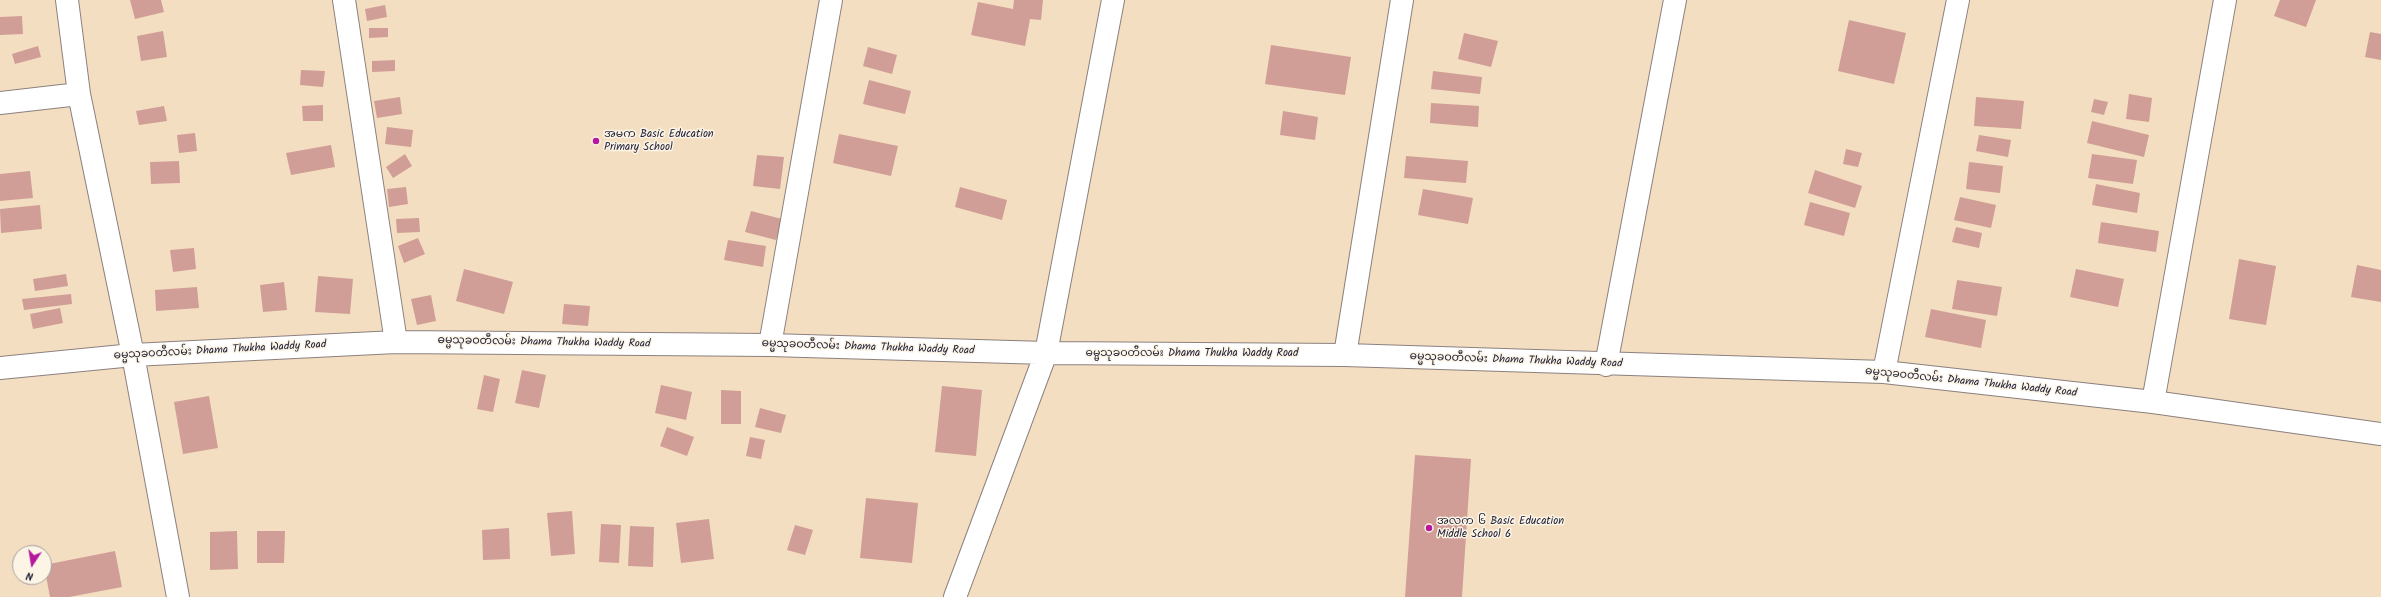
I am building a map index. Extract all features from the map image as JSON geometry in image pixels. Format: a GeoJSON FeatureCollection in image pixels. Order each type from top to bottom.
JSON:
{"type":"FeatureCollection","features":[{"type":"Feature","properties":{"kind":"street"},"geometry":{"type":"LineString","coordinates":[[67,0],[79,94],[133,355],[178,597]]}},
{"type":"Feature","properties":{"kind":"street"},"geometry":{"type":"LineString","coordinates":[[344,0],[396,342]]}},
{"type":"Feature","properties":{"kind":"street"},"geometry":{"type":"LineString","coordinates":[[770,345],[831,0]]}},
{"type":"Feature","properties":{"kind":"street"},"geometry":{"type":"LineString","coordinates":[[955,597],[1046,353],[1113,0]]}},
{"type":"Feature","properties":{"kind":"street"},"geometry":{"type":"LineString","coordinates":[[1345,355],[1402,0]]}},
{"type":"Feature","properties":{"kind":"street"},"geometry":{"type":"LineString","coordinates":[[1606,365],[1675,0]]}},
{"type":"Feature","properties":{"kind":"street"},"geometry":{"type":"LineString","coordinates":[[1884,372],[1958,0]]}},
{"type":"Feature","properties":{"kind":"street"},"geometry":{"type":"LineString","coordinates":[[2153,402],[2225,0]]}},
{"type":"Feature","properties":{"kind":"street"},"geometry":{"type":"LineString","coordinates":[[0,102],[79,94]]}},
{"type":"Feature","properties":{"kind":"street","name":"ဓမ္မသုခဝတီလမ်း Dhama Thukha Waddy Road"},"geometry":{"type":"LineString","coordinates":[[0,368],[133,355],[396,342],[770,345],[1046,353],[1345,355],[1606,365],[1884,372],[2153,402],[2381,434]]}},
{"type":"Feature","properties":{"kind":"building"},"geometry":{"type":"Polygon","coordinates":[[[130,0],[161,0],[164,12],[135,19],[130,0]]]}},
{"type":"Feature","properties":{"kind":"building"},"geometry":{"type":"Polygon","coordinates":[[[1014,0],[1043,0],[1041,20],[1030,19],[1025,46],[971,35],[978,2],[1013,9],[1014,0]]]}},
{"type":"Feature","properties":{"kind":"building"},"geometry":{"type":"Polygon","coordinates":[[[2280,0],[2316,0],[2306,27],[2274,16],[2280,0]]]}},
{"type":"Feature","properties":{"kind":"building"},"geometry":{"type":"Polygon","coordinates":[[[385,5],[387,17],[367,21],[365,9],[385,5]]]}},
{"type":"Feature","properties":{"kind":"building"},"geometry":{"type":"Polygon","coordinates":[[[22,16],[23,34],[0,35],[0,17],[22,16]]]}},
{"type":"Feature","properties":{"kind":"building"},"geometry":{"type":"Polygon","coordinates":[[[1849,20],[1906,33],[1894,84],[1838,71],[1849,20]]]}},
{"type":"Feature","properties":{"kind":"building"},"geometry":{"type":"Polygon","coordinates":[[[369,28],[388,28],[388,37],[369,38],[369,28]]]}},
{"type":"Feature","properties":{"kind":"building"},"geometry":{"type":"Polygon","coordinates":[[[163,31],[167,57],[141,61],[137,36],[163,31]]]}},
{"type":"Feature","properties":{"kind":"building"},"geometry":{"type":"Polygon","coordinates":[[[2370,32],[2381,34],[2381,60],[2365,57],[2370,32]]]}},
{"type":"Feature","properties":{"kind":"building"},"geometry":{"type":"Polygon","coordinates":[[[1464,33],[1498,41],[1491,67],[1458,59],[1464,33]]]}},
{"type":"Feature","properties":{"kind":"building"},"geometry":{"type":"Polygon","coordinates":[[[1271,45],[1351,57],[1345,95],[1265,84],[1271,45]]]}},
{"type":"Feature","properties":{"kind":"building"},"geometry":{"type":"Polygon","coordinates":[[[38,46],[41,57],[15,64],[12,54],[38,46]]]}},
{"type":"Feature","properties":{"kind":"building"},"geometry":{"type":"Polygon","coordinates":[[[868,47],[897,55],[892,74],[863,66],[868,47]]]}},
{"type":"Feature","properties":{"kind":"building"},"geometry":{"type":"Polygon","coordinates":[[[395,60],[395,71],[372,72],[372,61],[395,60]]]}},
{"type":"Feature","properties":{"kind":"building"},"geometry":{"type":"Polygon","coordinates":[[[301,70],[325,71],[323,87],[300,85],[301,70]]]}},
{"type":"Feature","properties":{"kind":"building"},"geometry":{"type":"Polygon","coordinates":[[[1433,71],[1482,77],[1480,94],[1431,89],[1433,71]]]}},
{"type":"Feature","properties":{"kind":"building"},"geometry":{"type":"Polygon","coordinates":[[[869,80],[911,91],[905,114],[863,104],[869,80]]]}},
{"type":"Feature","properties":{"kind":"building"},"geometry":{"type":"Polygon","coordinates":[[[2129,94],[2152,98],[2149,122],[2126,119],[2129,94]]]}},
{"type":"Feature","properties":{"kind":"building"},"geometry":{"type":"Polygon","coordinates":[[[400,97],[402,114],[377,118],[374,101],[400,97]]]}},
{"type":"Feature","properties":{"kind":"building"},"geometry":{"type":"Polygon","coordinates":[[[1976,97],[2024,101],[2021,129],[1974,126],[1976,97]]]}},
{"type":"Feature","properties":{"kind":"building"},"geometry":{"type":"Polygon","coordinates":[[[2094,99],[2108,102],[2104,115],[2091,112],[2094,99]]]}},
{"type":"Feature","properties":{"kind":"building"},"geometry":{"type":"Polygon","coordinates":[[[1431,103],[1479,106],[1478,127],[1430,123],[1431,103]]]}},
{"type":"Feature","properties":{"kind":"building"},"geometry":{"type":"Polygon","coordinates":[[[323,105],[323,121],[303,121],[302,106],[323,105]]]}},
{"type":"Feature","properties":{"kind":"building"},"geometry":{"type":"Polygon","coordinates":[[[164,106],[167,121],[139,125],[136,111],[164,106]]]}},
{"type":"Feature","properties":{"kind":"building"},"geometry":{"type":"Polygon","coordinates":[[[1283,111],[1318,117],[1315,140],[1280,135],[1283,111]]]}},
{"type":"Feature","properties":{"kind":"building"},"geometry":{"type":"Polygon","coordinates":[[[2092,121],[2149,135],[2144,157],[2087,143],[2092,121]]]}},
{"type":"Feature","properties":{"kind":"building"},"geometry":{"type":"Polygon","coordinates":[[[387,127],[413,130],[411,147],[385,144],[387,127]]]}},
{"type":"Feature","properties":{"kind":"building"},"geometry":{"type":"Polygon","coordinates":[[[195,133],[197,151],[179,153],[177,135],[195,133]]]}},
{"type":"Feature","properties":{"kind":"building"},"geometry":{"type":"Polygon","coordinates":[[[839,134],[898,146],[891,176],[833,163],[839,134]]]}},
{"type":"Feature","properties":{"kind":"building"},"geometry":{"type":"Polygon","coordinates":[[[1979,135],[2011,140],[2008,157],[1976,151],[1979,135]]]}},
{"type":"Feature","properties":{"kind":"building"},"geometry":{"type":"Polygon","coordinates":[[[331,145],[335,167],[291,175],[286,153],[331,145]]]}},
{"type":"Feature","properties":{"kind":"building"},"geometry":{"type":"Polygon","coordinates":[[[1846,149],[1862,153],[1858,167],[1843,164],[1846,149]]]}},
{"type":"Feature","properties":{"kind":"building"},"geometry":{"type":"Polygon","coordinates":[[[405,154],[412,166],[393,178],[386,167],[405,154]]]}},
{"type":"Feature","properties":{"kind":"building"},"geometry":{"type":"Polygon","coordinates":[[[2092,154],[2137,160],[2133,184],[2088,178],[2092,154]]]}},
{"type":"Feature","properties":{"kind":"building"},"geometry":{"type":"Polygon","coordinates":[[[757,155],[784,157],[780,189],[753,186],[757,155]]]}},
{"type":"Feature","properties":{"kind":"building"},"geometry":{"type":"Polygon","coordinates":[[[1406,156],[1468,161],[1466,183],[1404,178],[1406,156]]]}},
{"type":"Feature","properties":{"kind":"building"},"geometry":{"type":"Polygon","coordinates":[[[179,161],[180,183],[151,184],[150,162],[179,161]]]}},
{"type":"Feature","properties":{"kind":"building"},"geometry":{"type":"Polygon","coordinates":[[[1969,162],[2003,166],[2000,193],[1966,189],[1969,162]]]}},
{"type":"Feature","properties":{"kind":"building"},"geometry":{"type":"Polygon","coordinates":[[[1815,170],[1862,186],[1855,208],[1808,193],[1815,170]]]}},
{"type":"Feature","properties":{"kind":"building"},"geometry":{"type":"Polygon","coordinates":[[[30,171],[33,198],[0,201],[0,174],[30,171]]]}},
{"type":"Feature","properties":{"kind":"building"},"geometry":{"type":"Polygon","coordinates":[[[2096,184],[2140,193],[2137,213],[2092,205],[2096,184]]]}},
{"type":"Feature","properties":{"kind":"building"},"geometry":{"type":"Polygon","coordinates":[[[406,187],[408,204],[389,207],[387,189],[406,187]]]}},
{"type":"Feature","properties":{"kind":"building"},"geometry":{"type":"Polygon","coordinates":[[[960,187],[1007,200],[1002,220],[955,207],[960,187]]]}},
{"type":"Feature","properties":{"kind":"building"},"geometry":{"type":"Polygon","coordinates":[[[1423,189],[1473,198],[1468,224],[1418,215],[1423,189]]]}},
{"type":"Feature","properties":{"kind":"building"},"geometry":{"type":"Polygon","coordinates":[[[1960,197],[1996,205],[1991,228],[1954,220],[1960,197]]]}},
{"type":"Feature","properties":{"kind":"building"},"geometry":{"type":"Polygon","coordinates":[[[1810,202],[1850,213],[1844,236],[1804,225],[1810,202]]]}},
{"type":"Feature","properties":{"kind":"building"},"geometry":{"type":"Polygon","coordinates":[[[40,205],[42,229],[1,233],[0,209],[40,205]]]}},
{"type":"Feature","properties":{"kind":"building"},"geometry":{"type":"Polygon","coordinates":[[[751,211],[782,219],[776,240],[745,232],[751,211]]]}},
{"type":"Feature","properties":{"kind":"building"},"geometry":{"type":"Polygon","coordinates":[[[419,218],[420,232],[397,233],[396,219],[419,218]]]}},
{"type":"Feature","properties":{"kind":"building"},"geometry":{"type":"Polygon","coordinates":[[[2101,222],[2159,231],[2156,252],[2098,243],[2101,222]]]}},
{"type":"Feature","properties":{"kind":"building"},"geometry":{"type":"Polygon","coordinates":[[[1956,227],[1982,233],[1979,248],[1952,242],[1956,227]]]}},
{"type":"Feature","properties":{"kind":"building"},"geometry":{"type":"Polygon","coordinates":[[[418,238],[425,254],[404,263],[398,246],[418,238]]]}},
{"type":"Feature","properties":{"kind":"building"},"geometry":{"type":"Polygon","coordinates":[[[728,240],[766,246],[763,267],[724,260],[728,240]]]}},
{"type":"Feature","properties":{"kind":"building"},"geometry":{"type":"Polygon","coordinates":[[[194,248],[196,269],[173,272],[170,250],[194,248]]]}},
{"type":"Feature","properties":{"kind":"building"},"geometry":{"type":"Polygon","coordinates":[[[2239,259],[2276,266],[2266,325],[2229,319],[2239,259]]]}},
{"type":"Feature","properties":{"kind":"building"},"geometry":{"type":"Polygon","coordinates":[[[2357,265],[2381,270],[2381,302],[2351,297],[2357,265]]]}},
{"type":"Feature","properties":{"kind":"building"},"geometry":{"type":"Polygon","coordinates":[[[464,269],[513,282],[504,314],[456,301],[464,269]]]}},
{"type":"Feature","properties":{"kind":"building"},"geometry":{"type":"Polygon","coordinates":[[[2076,269],[2124,279],[2118,307],[2070,297],[2076,269]]]}},
{"type":"Feature","properties":{"kind":"building"},"geometry":{"type":"Polygon","coordinates":[[[66,274],[68,286],[35,291],[33,279],[66,274]]]}},
{"type":"Feature","properties":{"kind":"building"},"geometry":{"type":"Polygon","coordinates":[[[318,276],[353,279],[350,314],[315,312],[318,276]]]}},
{"type":"Feature","properties":{"kind":"building"},"geometry":{"type":"Polygon","coordinates":[[[1957,280],[2002,287],[1997,316],[1952,309],[1957,280]]]}},
{"type":"Feature","properties":{"kind":"building"},"geometry":{"type":"Polygon","coordinates":[[[284,282],[287,310],[263,312],[260,285],[284,282]]]}},
{"type":"Feature","properties":{"kind":"building"},"geometry":{"type":"Polygon","coordinates":[[[197,287],[199,308],[156,311],[155,290],[197,287]]]}},
{"type":"Feature","properties":{"kind":"building"},"geometry":{"type":"Polygon","coordinates":[[[71,294],[72,304],[24,310],[22,299],[71,294]]]}},
{"type":"Feature","properties":{"kind":"building"},"geometry":{"type":"Polygon","coordinates":[[[431,295],[436,321],[417,325],[411,299],[431,295]]]}},
{"type":"Feature","properties":{"kind":"building"},"geometry":{"type":"Polygon","coordinates":[[[564,304],[590,306],[588,326],[562,324],[564,304]]]}},
{"type":"Feature","properties":{"kind":"building"},"geometry":{"type":"Polygon","coordinates":[[[60,308],[63,323],[33,329],[30,314],[60,308]]]}},
{"type":"Feature","properties":{"kind":"building"},"geometry":{"type":"Polygon","coordinates":[[[1931,309],[1986,320],[1981,348],[1925,337],[1931,309]]]}},
{"type":"Feature","properties":{"kind":"building"},"geometry":{"type":"Polygon","coordinates":[[[522,370],[546,375],[539,408],[515,403],[522,370]]]}},
{"type":"Feature","properties":{"kind":"building"},"geometry":{"type":"Polygon","coordinates":[[[484,375],[500,379],[493,412],[477,409],[484,375]]]}},
{"type":"Feature","properties":{"kind":"building"},"geometry":{"type":"Polygon","coordinates":[[[661,385],[692,392],[686,420],[655,413],[661,385]]]}},
{"type":"Feature","properties":{"kind":"building"},"geometry":{"type":"Polygon","coordinates":[[[942,386],[982,390],[976,456],[935,452],[942,386]]]}},
{"type":"Feature","properties":{"kind":"building"},"geometry":{"type":"Polygon","coordinates":[[[721,390],[741,391],[741,424],[721,424],[721,390]]]}},
{"type":"Feature","properties":{"kind":"building"},"geometry":{"type":"Polygon","coordinates":[[[209,396],[218,448],[183,454],[174,402],[209,396]]]}},
{"type":"Feature","properties":{"kind":"building"},"geometry":{"type":"Polygon","coordinates":[[[760,408],[786,415],[781,433],[755,427],[760,408]]]}},
{"type":"Feature","properties":{"kind":"building"},"geometry":{"type":"Polygon","coordinates":[[[667,427],[694,437],[687,456],[660,446],[667,427]]]}},
{"type":"Feature","properties":{"kind":"building"},"geometry":{"type":"Polygon","coordinates":[[[750,437],[765,440],[761,459],[746,456],[750,437]]]}},
{"type":"Feature","properties":{"kind":"building"},"geometry":{"type":"Polygon","coordinates":[[[1415,455],[1471,459],[1462,597],[1405,597],[1415,455]]]}},
{"type":"Feature","properties":{"kind":"building"},"geometry":{"type":"Polygon","coordinates":[[[866,498],[918,503],[912,563],[860,558],[866,498]]]}},
{"type":"Feature","properties":{"kind":"building"},"geometry":{"type":"Polygon","coordinates":[[[572,511],[575,554],[551,556],[547,513],[572,511]]]}},
{"type":"Feature","properties":{"kind":"building"},"geometry":{"type":"Polygon","coordinates":[[[709,519],[714,559],[681,563],[676,523],[709,519]]]}},
{"type":"Feature","properties":{"kind":"building"},"geometry":{"type":"Polygon","coordinates":[[[601,524],[621,525],[619,563],[599,562],[601,524]]]}},
{"type":"Feature","properties":{"kind":"building"},"geometry":{"type":"Polygon","coordinates":[[[795,525],[813,530],[805,555],[787,550],[795,525]]]}},
{"type":"Feature","properties":{"kind":"building"},"geometry":{"type":"Polygon","coordinates":[[[630,526],[654,527],[653,567],[628,566],[630,526]]]}},
{"type":"Feature","properties":{"kind":"building"},"geometry":{"type":"Polygon","coordinates":[[[509,528],[510,559],[483,560],[482,530],[509,528]]]}},
{"type":"Feature","properties":{"kind":"building"},"geometry":{"type":"Polygon","coordinates":[[[237,531],[238,569],[210,570],[210,532],[237,531]]]}},
{"type":"Feature","properties":{"kind":"building"},"geometry":{"type":"Polygon","coordinates":[[[257,531],[285,531],[284,563],[257,563],[257,531]]]}},
{"type":"Feature","properties":{"kind":"building"},"geometry":{"type":"Polygon","coordinates":[[[115,551],[122,587],[69,597],[50,597],[48,585],[52,585],[52,563],[115,551]]]}},
{"type":"Feature","properties":{"kind":"place","name":"အမက Basic Education Primary School"},"geometry":{"type":"Point","coordinates":[596,141]}},
{"type":"Feature","properties":{"kind":"place","name":"အလက ၆ Basic Education Middle School 6"},"geometry":{"type":"Point","coordinates":[1429,528]}}]}
